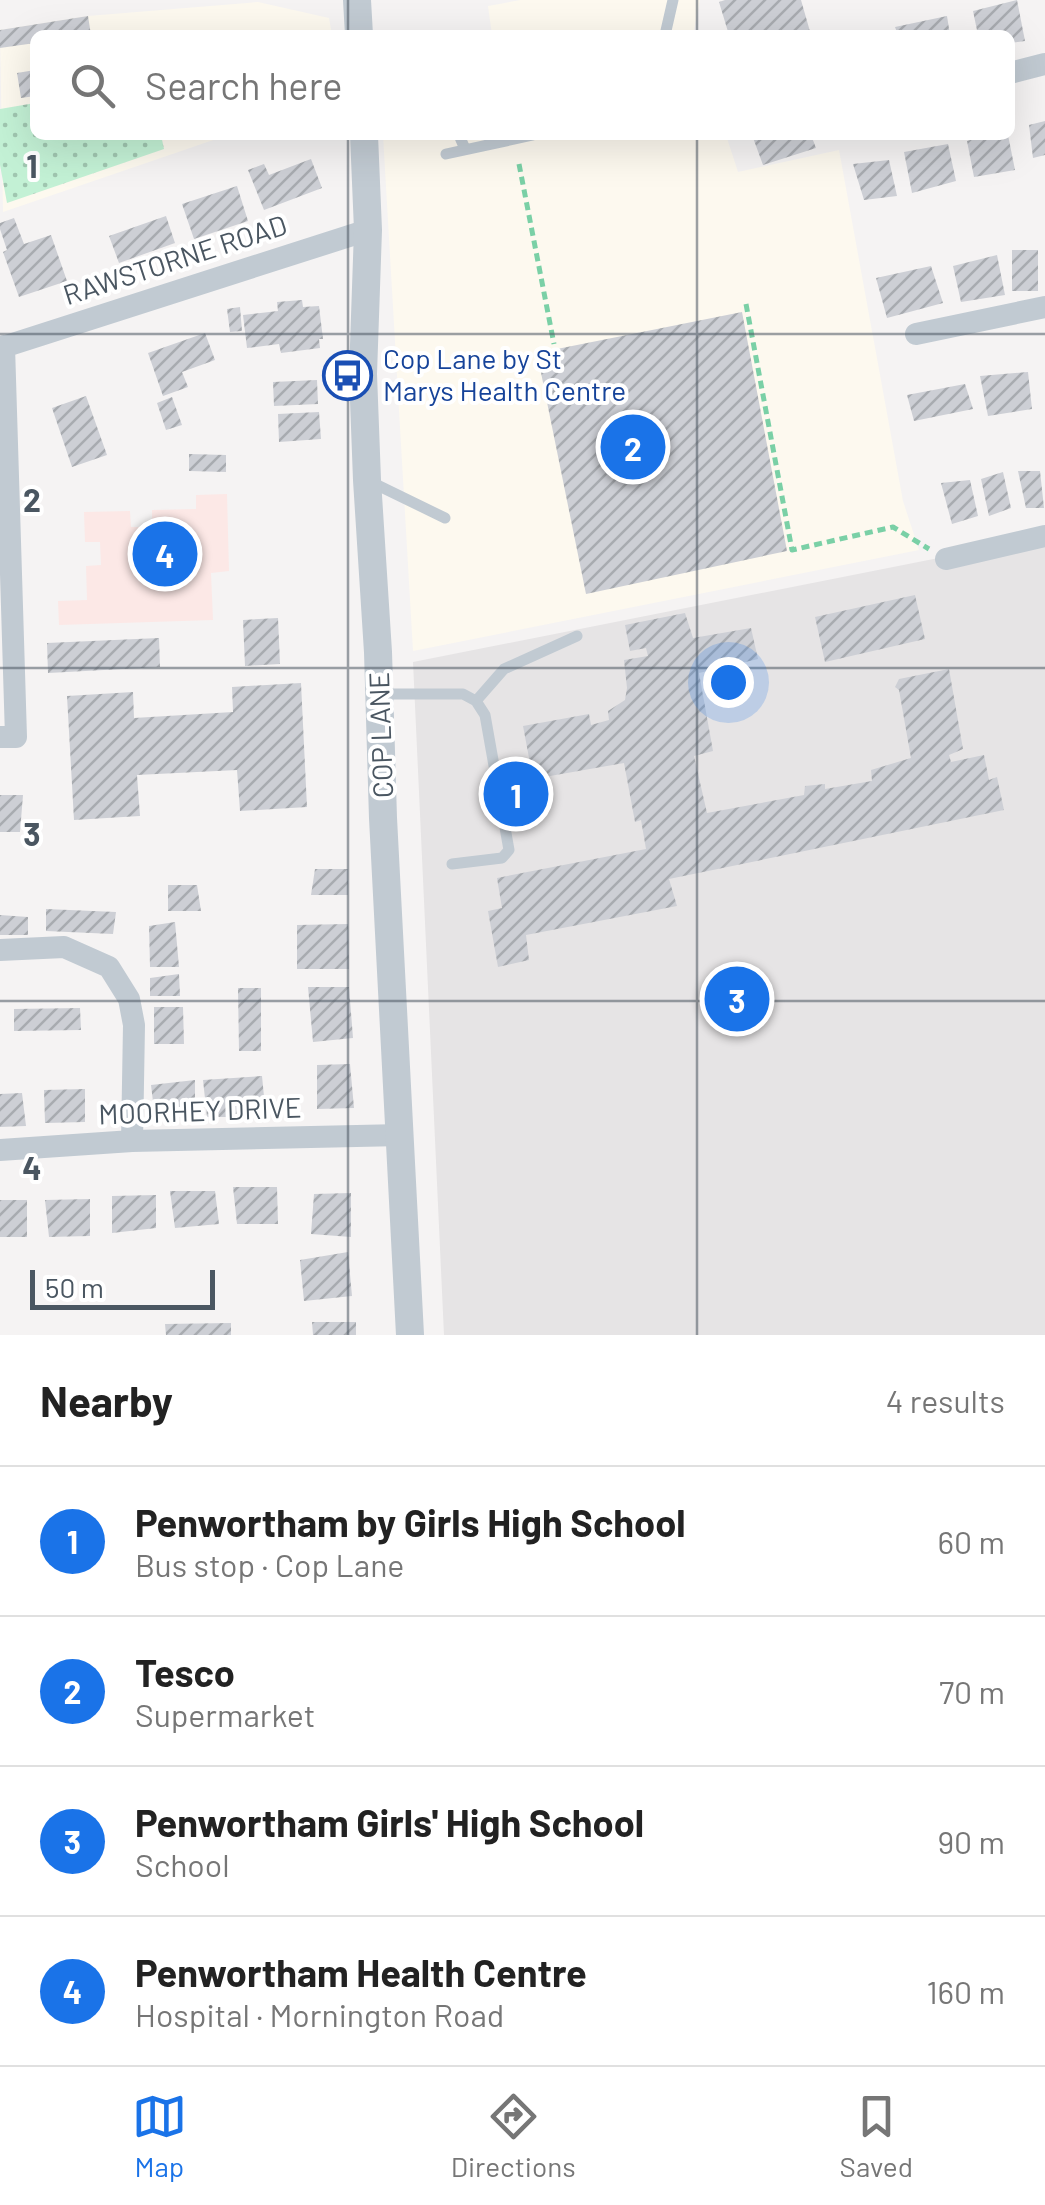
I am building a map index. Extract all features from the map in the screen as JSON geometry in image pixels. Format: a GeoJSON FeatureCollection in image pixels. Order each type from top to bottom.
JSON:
{"type":"FeatureCollection","features":[{"type":"Feature","properties":{"kind":"street"},"geometry":{"type":"LineString","coordinates":[[357,0],[359,30]]}},
{"type":"Feature","properties":{"kind":"street"},"geometry":{"type":"LineString","coordinates":[[1015,72],[1045,64]]}},
{"type":"Feature","properties":{"kind":"street","name":"COP LANE"},"geometry":{"type":"LineString","coordinates":[[364,140],[368,230],[363,374],[367,480],[410,1335]]}},
{"type":"Feature","properties":{"kind":"street","name":"RAWSTORNE ROAD"},"geometry":{"type":"LineString","coordinates":[[2,347],[368,230]]}},
{"type":"Feature","properties":{"kind":"street"},"geometry":{"type":"LineString","coordinates":[[916,334],[1045,307]]}},
{"type":"Feature","properties":{"kind":"street"},"geometry":{"type":"LineString","coordinates":[[2,347],[8,737]]}},
{"type":"Feature","properties":{"kind":"street"},"geometry":{"type":"LineString","coordinates":[[946,559],[1045,536]]}},
{"type":"Feature","properties":{"kind":"street"},"geometry":{"type":"LineString","coordinates":[[0,950],[64,947],[110,967],[130,999],[134,1025],[132,1141]]}},
{"type":"Feature","properties":{"kind":"street","name":"MOORHEY DRIVE"},"geometry":{"type":"LineString","coordinates":[[0,1150],[132,1141],[402,1136]]}},
{"type":"Feature","properties":{"kind":"lane"},"geometry":{"type":"LineString","coordinates":[[666,30],[672,0]]}},
{"type":"Feature","properties":{"kind":"lane"},"geometry":{"type":"LineString","coordinates":[[462,140],[466,149]]}},
{"type":"Feature","properties":{"kind":"lane"},"geometry":{"type":"LineString","coordinates":[[446,154],[509,140]]}},
{"type":"Feature","properties":{"kind":"lane"},"geometry":{"type":"LineString","coordinates":[[367,480],[445,518]]}},
{"type":"Feature","properties":{"kind":"lane"},"geometry":{"type":"LineString","coordinates":[[476,701],[504,669],[577,636]]}},
{"type":"Feature","properties":{"kind":"lane"},"geometry":{"type":"LineString","coordinates":[[380,694],[464,694],[476,701],[485,715],[510,850],[502,858],[452,864]]}},
{"type":"Feature","properties":{"kind":"path"},"geometry":{"type":"LineString","coordinates":[[519,164],[554,344]]}},
{"type":"Feature","properties":{"kind":"path"},"geometry":{"type":"LineString","coordinates":[[746,304],[792,550],[892,527],[946,559]]}},
{"type":"Feature","properties":{"kind":"shaded area"},"geometry":{"type":"Polygon","coordinates":[[[520,0],[700,0],[694,30],[491,30],[488,6],[520,0]]]}},
{"type":"Feature","properties":{"kind":"shaded area"},"geometry":{"type":"Polygon","coordinates":[[[258,2],[329,18],[331,30],[30,30],[30,140],[213,140],[3,212],[0,30],[88,16],[258,2]]]}},
{"type":"Feature","properties":{"kind":"shaded area"},"geometry":{"type":"Polygon","coordinates":[[[383,140],[728,140],[738,172],[839,150],[903,501],[919,550],[413,651],[383,140]]]}},
{"type":"Feature","properties":{"kind":"shaded area"},"geometry":{"type":"Polygon","coordinates":[[[227,494],[229,571],[211,573],[213,620],[59,625],[58,601],[87,600],[86,566],[101,565],[100,542],[85,542],[84,512],[130,511],[131,527],[152,527],[152,510],[196,509],[196,495],[227,494]]]}},
{"type":"Feature","properties":{"kind":"shaded area"},"geometry":{"type":"Polygon","coordinates":[[[1045,537],[1045,1335],[444,1335],[413,662],[1045,537]]]}},
{"type":"Feature","properties":{"kind":"green space"},"geometry":{"type":"Polygon","coordinates":[[[30,104],[30,140],[162,140],[164,149],[7,203],[0,165],[0,109],[30,104]]]}},
{"type":"Feature","properties":{"kind":"building"},"geometry":{"type":"Polygon","coordinates":[[[801,0],[810,30],[727,30],[719,2],[801,0]]]}},
{"type":"Feature","properties":{"kind":"building"},"geometry":{"type":"Polygon","coordinates":[[[1017,0],[1025,41],[1015,42],[1015,30],[977,30],[973,11],[1017,0]]]}},
{"type":"Feature","properties":{"kind":"building"},"geometry":{"type":"Polygon","coordinates":[[[88,16],[90,30],[30,30],[30,44],[0,48],[0,30],[88,16]]]}},
{"type":"Feature","properties":{"kind":"building"},"geometry":{"type":"Polygon","coordinates":[[[947,16],[949,30],[896,30],[895,27],[947,16]]]}},
{"type":"Feature","properties":{"kind":"building"},"geometry":{"type":"Polygon","coordinates":[[[30,71],[30,97],[21,98],[17,73],[30,71]]]}},
{"type":"Feature","properties":{"kind":"building"},"geometry":{"type":"Polygon","coordinates":[[[1045,121],[1045,155],[1033,158],[1029,125],[1045,121]]]}},
{"type":"Feature","properties":{"kind":"building"},"geometry":{"type":"Polygon","coordinates":[[[754,140],[813,140],[816,148],[763,165],[754,140]]]}},
{"type":"Feature","properties":{"kind":"building"},"geometry":{"type":"Polygon","coordinates":[[[1009,140],[1015,170],[974,177],[967,141],[1009,140]]]}},
{"type":"Feature","properties":{"kind":"building"},"geometry":{"type":"Polygon","coordinates":[[[948,144],[956,181],[912,193],[904,152],[948,144]]]}},
{"type":"Feature","properties":{"kind":"building"},"geometry":{"type":"Polygon","coordinates":[[[311,159],[322,188],[264,210],[248,170],[264,164],[269,175],[311,159]]]}},
{"type":"Feature","properties":{"kind":"building"},"geometry":{"type":"Polygon","coordinates":[[[889,160],[897,196],[864,200],[853,164],[889,160]]]}},
{"type":"Feature","properties":{"kind":"building"},"geometry":{"type":"Polygon","coordinates":[[[237,186],[248,221],[194,239],[182,204],[237,186]]]}},
{"type":"Feature","properties":{"kind":"building"},"geometry":{"type":"Polygon","coordinates":[[[166,216],[175,243],[119,263],[109,236],[166,216]]]}},
{"type":"Feature","properties":{"kind":"building"},"geometry":{"type":"Polygon","coordinates":[[[14,218],[24,244],[51,235],[67,281],[19,297],[3,252],[7,250],[0,229],[0,223],[14,218]]]}},
{"type":"Feature","properties":{"kind":"building"},"geometry":{"type":"Polygon","coordinates":[[[1012,250],[1038,250],[1038,291],[1012,291],[1012,250]]]}},
{"type":"Feature","properties":{"kind":"building"},"geometry":{"type":"Polygon","coordinates":[[[997,255],[1005,295],[961,302],[953,266],[997,255]]]}},
{"type":"Feature","properties":{"kind":"building"},"geometry":{"type":"Polygon","coordinates":[[[931,266],[943,303],[887,318],[876,278],[931,266]]]}},
{"type":"Feature","properties":{"kind":"building"},"geometry":{"type":"Polygon","coordinates":[[[302,300],[303,307],[319,306],[323,339],[319,339],[320,348],[281,353],[279,344],[247,348],[243,315],[278,311],[277,302],[302,300]]]}},
{"type":"Feature","properties":{"kind":"building"},"geometry":{"type":"Polygon","coordinates":[[[240,307],[242,331],[230,332],[227,309],[240,307]]]}},
{"type":"Feature","properties":{"kind":"building"},"geometry":{"type":"Polygon","coordinates":[[[742,312],[787,551],[586,594],[537,353],[742,312]]]}},
{"type":"Feature","properties":{"kind":"building"},"geometry":{"type":"Polygon","coordinates":[[[205,333],[215,360],[182,372],[188,387],[163,396],[148,353],[205,333]]]}},
{"type":"Feature","properties":{"kind":"building"},"geometry":{"type":"Polygon","coordinates":[[[1028,372],[1032,409],[988,416],[980,376],[1028,372]]]}},
{"type":"Feature","properties":{"kind":"building"},"geometry":{"type":"Polygon","coordinates":[[[317,380],[318,404],[274,406],[273,382],[317,380]]]}},
{"type":"Feature","properties":{"kind":"building"},"geometry":{"type":"Polygon","coordinates":[[[965,384],[973,409],[914,421],[907,395],[965,384]]]}},
{"type":"Feature","properties":{"kind":"building"},"geometry":{"type":"Polygon","coordinates":[[[86,396],[107,455],[72,467],[52,408],[86,396]]]}},
{"type":"Feature","properties":{"kind":"building"},"geometry":{"type":"Polygon","coordinates":[[[172,397],[182,425],[166,430],[157,403],[172,397]]]}},
{"type":"Feature","properties":{"kind":"building"},"geometry":{"type":"Polygon","coordinates":[[[319,412],[321,439],[279,442],[278,414],[319,412]]]}},
{"type":"Feature","properties":{"kind":"building"},"geometry":{"type":"Polygon","coordinates":[[[189,454],[226,455],[226,472],[189,471],[189,454]]]}},
{"type":"Feature","properties":{"kind":"building"},"geometry":{"type":"Polygon","coordinates":[[[1018,471],[1040,471],[1044,508],[1026,508],[1018,471]]]}},
{"type":"Feature","properties":{"kind":"building"},"geometry":{"type":"Polygon","coordinates":[[[1003,472],[1011,508],[989,516],[981,479],[1003,472]]]}},
{"type":"Feature","properties":{"kind":"building"},"geometry":{"type":"Polygon","coordinates":[[[970,480],[978,516],[952,524],[941,483],[970,480]]]}},
{"type":"Feature","properties":{"kind":"building"},"geometry":{"type":"Polygon","coordinates":[[[915,595],[925,639],[825,662],[815,617],[915,595]]]}},
{"type":"Feature","properties":{"kind":"building"},"geometry":{"type":"Polygon","coordinates":[[[685,613],[693,638],[751,628],[758,659],[699,673],[713,751],[694,756],[707,813],[804,795],[805,786],[825,784],[825,789],[872,781],[871,770],[911,758],[899,690],[895,687],[899,679],[949,669],[963,749],[949,755],[951,762],[984,755],[989,780],[997,777],[1004,810],[669,879],[677,906],[526,935],[529,960],[498,967],[488,911],[502,908],[497,878],[646,849],[641,820],[635,822],[624,763],[533,779],[523,726],[589,714],[591,725],[609,720],[608,711],[625,700],[624,660],[648,656],[646,648],[630,651],[625,625],[685,613]]]}},
{"type":"Feature","properties":{"kind":"building"},"geometry":{"type":"Polygon","coordinates":[[[278,618],[280,664],[245,666],[243,620],[278,618]]]}},
{"type":"Feature","properties":{"kind":"building"},"geometry":{"type":"Polygon","coordinates":[[[159,638],[160,667],[48,673],[47,643],[159,638]]]}},
{"type":"Feature","properties":{"kind":"building"},"geometry":{"type":"Polygon","coordinates":[[[301,683],[307,807],[240,811],[237,770],[137,775],[140,816],[74,820],[67,696],[133,692],[134,718],[233,712],[232,687],[301,683]]]}},
{"type":"Feature","properties":{"kind":"building"},"geometry":{"type":"Polygon","coordinates":[[[0,795],[23,795],[20,832],[0,832],[0,795]]]}},
{"type":"Feature","properties":{"kind":"building"},"geometry":{"type":"Polygon","coordinates":[[[315,869],[348,869],[348,895],[311,895],[315,869]]]}},
{"type":"Feature","properties":{"kind":"building"},"geometry":{"type":"Polygon","coordinates":[[[168,885],[197,885],[201,911],[168,911],[168,885]]]}},
{"type":"Feature","properties":{"kind":"building"},"geometry":{"type":"Polygon","coordinates":[[[46,909],[116,912],[113,934],[46,931],[46,909]]]}},
{"type":"Feature","properties":{"kind":"building"},"geometry":{"type":"Polygon","coordinates":[[[0,915],[28,917],[28,935],[0,935],[0,915]]]}},
{"type":"Feature","properties":{"kind":"building"},"geometry":{"type":"Polygon","coordinates":[[[175,922],[179,967],[150,967],[149,926],[175,922]]]}},
{"type":"Feature","properties":{"kind":"building"},"geometry":{"type":"Polygon","coordinates":[[[348,924],[349,969],[297,969],[297,925],[348,924]]]}},
{"type":"Feature","properties":{"kind":"building"},"geometry":{"type":"Polygon","coordinates":[[[179,974],[180,996],[150,996],[150,978],[179,974]]]}},
{"type":"Feature","properties":{"kind":"building"},"geometry":{"type":"Polygon","coordinates":[[[308,987],[349,987],[353,1038],[313,1042],[308,987]]]}},
{"type":"Feature","properties":{"kind":"building"},"geometry":{"type":"Polygon","coordinates":[[[238,988],[261,988],[261,1051],[239,1051],[238,988]]]}},
{"type":"Feature","properties":{"kind":"building"},"geometry":{"type":"Polygon","coordinates":[[[154,1007],[183,1007],[184,1044],[154,1044],[154,1007]]]}},
{"type":"Feature","properties":{"kind":"building"},"geometry":{"type":"Polygon","coordinates":[[[80,1008],[81,1030],[14,1031],[14,1009],[80,1008]]]}},
{"type":"Feature","properties":{"kind":"building"},"geometry":{"type":"Polygon","coordinates":[[[350,1064],[354,1108],[317,1109],[317,1065],[350,1064]]]}},
{"type":"Feature","properties":{"kind":"building"},"geometry":{"type":"Polygon","coordinates":[[[262,1076],[266,1117],[207,1117],[203,1080],[262,1076]]]}},
{"type":"Feature","properties":{"kind":"building"},"geometry":{"type":"Polygon","coordinates":[[[195,1080],[195,1114],[155,1118],[151,1085],[195,1080]]]}},
{"type":"Feature","properties":{"kind":"building"},"geometry":{"type":"Polygon","coordinates":[[[85,1089],[85,1122],[45,1123],[44,1090],[85,1089]]]}},
{"type":"Feature","properties":{"kind":"building"},"geometry":{"type":"Polygon","coordinates":[[[22,1093],[26,1126],[0,1127],[0,1094],[22,1093]]]}},
{"type":"Feature","properties":{"kind":"building"},"geometry":{"type":"Polygon","coordinates":[[[233,1187],[277,1187],[278,1224],[237,1224],[233,1187]]]}},
{"type":"Feature","properties":{"kind":"building"},"geometry":{"type":"Polygon","coordinates":[[[170,1191],[215,1191],[219,1224],[175,1228],[170,1191]]]}},
{"type":"Feature","properties":{"kind":"building"},"geometry":{"type":"Polygon","coordinates":[[[351,1193],[351,1237],[311,1234],[314,1194],[351,1193]]]}},
{"type":"Feature","properties":{"kind":"building"},"geometry":{"type":"Polygon","coordinates":[[[156,1195],[156,1228],[112,1233],[112,1196],[156,1195]]]}},
{"type":"Feature","properties":{"kind":"building"},"geometry":{"type":"Polygon","coordinates":[[[90,1199],[90,1236],[49,1237],[45,1200],[90,1199]]]}},
{"type":"Feature","properties":{"kind":"building"},"geometry":{"type":"Polygon","coordinates":[[[0,1200],[27,1200],[27,1237],[0,1237],[0,1200]]]}},
{"type":"Feature","properties":{"kind":"building"},"geometry":{"type":"Polygon","coordinates":[[[348,1252],[352,1296],[304,1301],[300,1260],[348,1252]]]}},
{"type":"Feature","properties":{"kind":"building"},"geometry":{"type":"Polygon","coordinates":[[[312,1322],[356,1322],[356,1335],[313,1335],[312,1322]]]}},
{"type":"Feature","properties":{"kind":"building"},"geometry":{"type":"Polygon","coordinates":[[[231,1323],[231,1335],[166,1335],[165,1324],[231,1323]]]}},
{"type":"Feature","properties":{"kind":"place","name":"Cop Lane by St Marys Health Centre"},"geometry":{"type":"Point","coordinates":[348,375]}},
{"type":"Feature","properties":{"kind":"place","name":"Tesco"},"geometry":{"type":"Point","coordinates":[633,447]}},
{"type":"Feature","properties":{"kind":"place","name":"Penwortham Health Centre"},"geometry":{"type":"Point","coordinates":[165,554]}},
{"type":"Feature","properties":{"kind":"place","name":"Penwortham by Girls High School"},"geometry":{"type":"Point","coordinates":[516,794]}},
{"type":"Feature","properties":{"kind":"place","name":"Penwortham Girls' High School"},"geometry":{"type":"Point","coordinates":[737,999]}}]}
